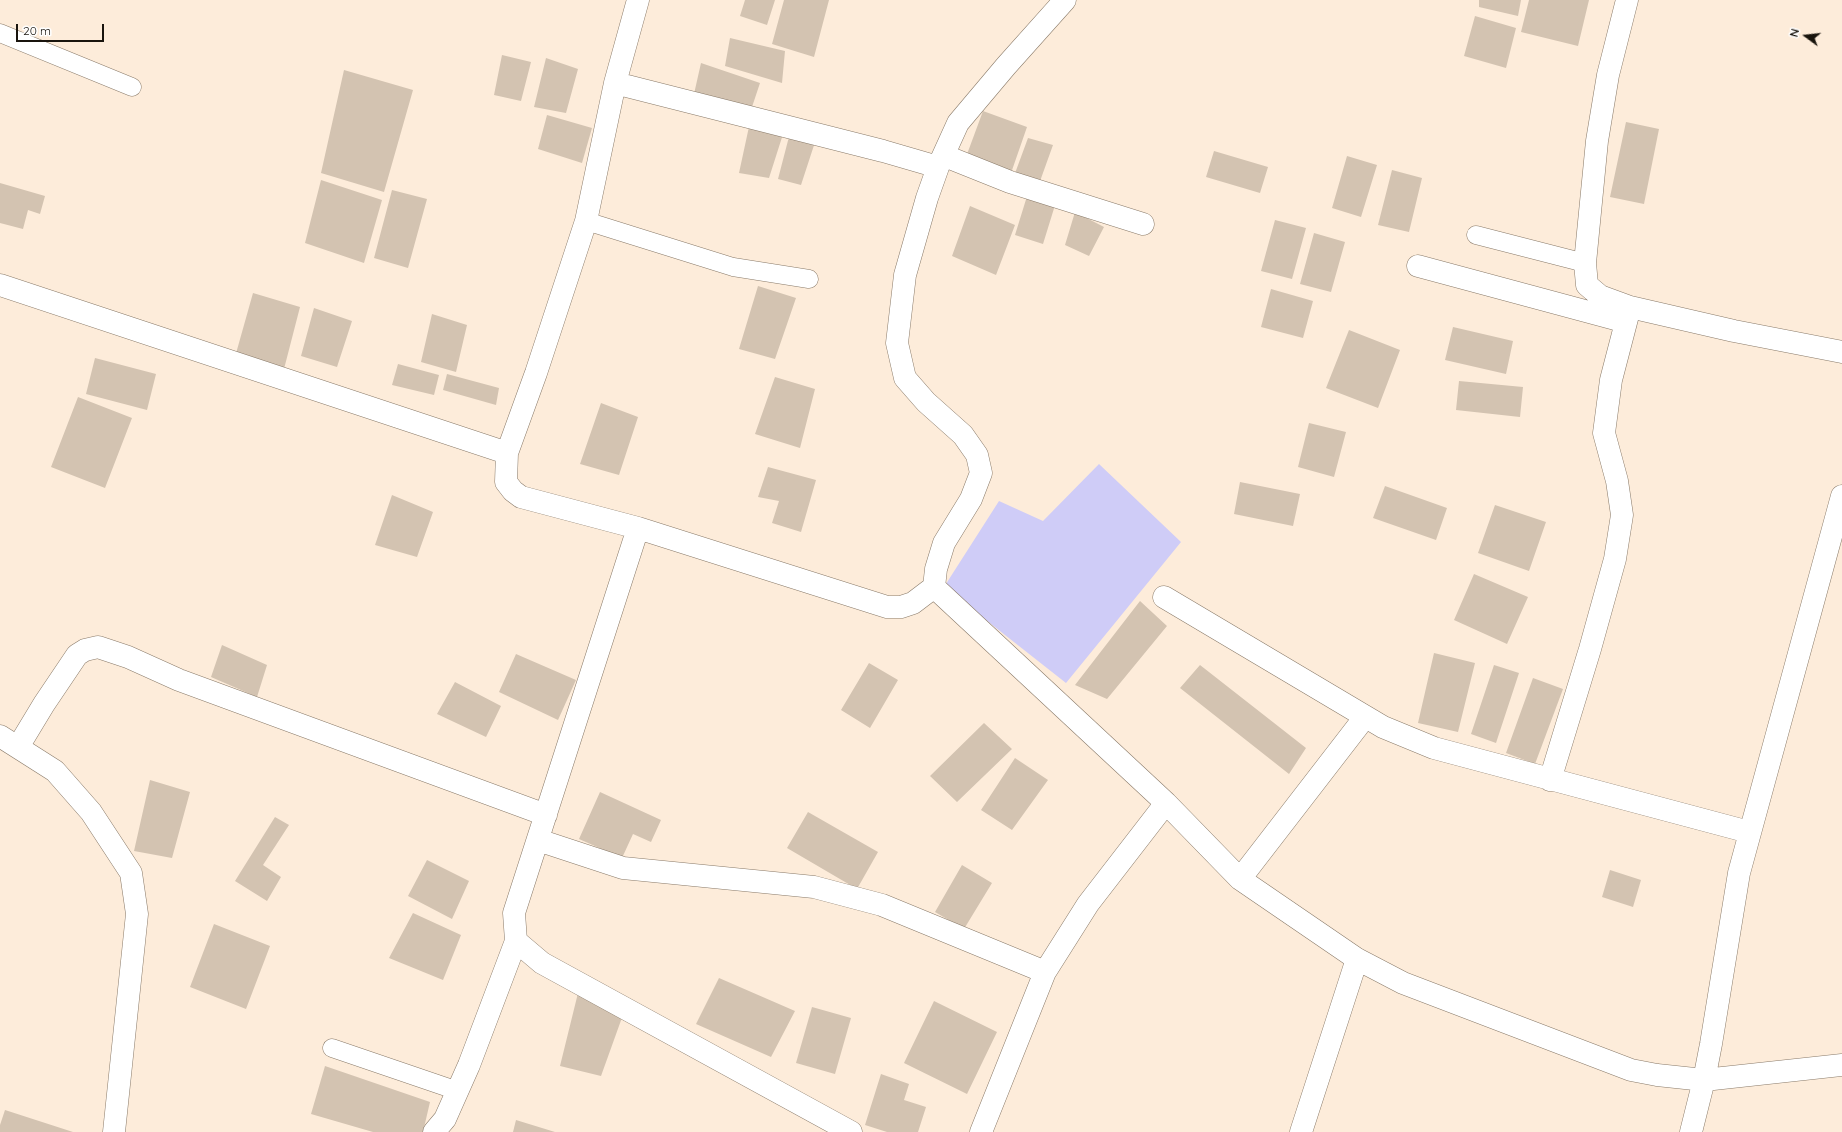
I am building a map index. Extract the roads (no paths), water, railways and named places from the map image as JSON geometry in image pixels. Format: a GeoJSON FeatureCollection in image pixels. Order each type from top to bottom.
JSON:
{"type":"FeatureCollection","features":[{"type":"Feature","properties":{"kind":"street"},"geometry":{"type":"LineString","coordinates":[[638,0],[615,83],[586,221],[536,374],[507,453],[506,482],[513,491],[521,497],[638,528],[887,607],[901,607],[913,603],[934,587],[936,569],[944,543],[971,499],[981,473],[977,455],[963,435],[926,402],[905,378],[897,343],[905,274],[927,198],[958,123],[1065,0]]}},
{"type":"Feature","properties":{"kind":"street"},"geometry":{"type":"LineString","coordinates":[[1628,0],[1608,75],[1596,148],[1585,263],[1587,285],[1600,296],[1628,314]]}},
{"type":"Feature","properties":{"kind":"street"},"geometry":{"type":"LineString","coordinates":[[615,83],[853,143],[941,162],[1143,224]]}},
{"type":"Feature","properties":{"kind":"street"},"geometry":{"type":"LineString","coordinates":[[1418,266],[1628,314],[1734,331],[1842,352]]}},
{"type":"Feature","properties":{"kind":"street"},"geometry":{"type":"LineString","coordinates":[[0,285],[507,453]]}},
{"type":"Feature","properties":{"kind":"street"},"geometry":{"type":"LineString","coordinates":[[1550,780],[1590,649],[1616,552],[1622,516],[1617,481],[1604,433],[1611,380],[1628,314]]}},
{"type":"Feature","properties":{"kind":"street"},"geometry":{"type":"LineString","coordinates":[[1691,1132],[1704,1080],[1738,873],[1837,532],[1842,496]]}},
{"type":"Feature","properties":{"kind":"street"},"geometry":{"type":"LineString","coordinates":[[434,1132],[445,1119],[458,1090],[516,941],[514,913],[638,528]]}},
{"type":"Feature","properties":{"kind":"street"},"geometry":{"type":"LineString","coordinates":[[934,587],[1166,803],[1240,879],[1357,959],[1404,983],[1631,1070],[1657,1075],[1704,1080],[1842,1065]]}},
{"type":"Feature","properties":{"kind":"street"},"geometry":{"type":"LineString","coordinates":[[1164,597],[1365,717],[1383,727],[1434,748],[1750,832]]}},
{"type":"Feature","properties":{"kind":"street"},"geometry":{"type":"LineString","coordinates":[[18,747],[44,704],[77,656],[85,650],[98,647],[128,657],[179,680],[546,815]]}},
{"type":"Feature","properties":{"kind":"street"},"geometry":{"type":"LineString","coordinates":[[1240,879],[1365,717]]}},
{"type":"Feature","properties":{"kind":"street"},"geometry":{"type":"LineString","coordinates":[[0,736],[55,770],[91,812],[132,873],[137,914],[114,1132]]}},
{"type":"Feature","properties":{"kind":"street"},"geometry":{"type":"LineString","coordinates":[[981,1132],[1045,972],[1088,904],[1166,803]]}},
{"type":"Feature","properties":{"kind":"street"},"geometry":{"type":"LineString","coordinates":[[538,840],[623,868],[814,887],[882,905],[1045,972]]}},
{"type":"Feature","properties":{"kind":"street"},"geometry":{"type":"LineString","coordinates":[[516,941],[542,963],[851,1132]]}},
{"type":"Feature","properties":{"kind":"street"},"geometry":{"type":"LineString","coordinates":[[1302,1132],[1357,959]]}},
{"type":"Feature","properties":{"kind":"lane"},"geometry":{"type":"LineString","coordinates":[[0,33],[132,87]]}},
{"type":"Feature","properties":{"kind":"lane"},"geometry":{"type":"LineString","coordinates":[[586,221],[733,267],[810,279]]}},
{"type":"Feature","properties":{"kind":"lane"},"geometry":{"type":"LineString","coordinates":[[1476,235],[1585,263]]}},
{"type":"Feature","properties":{"kind":"lane"},"geometry":{"type":"LineString","coordinates":[[332,1048],[458,1090]]}}]}
